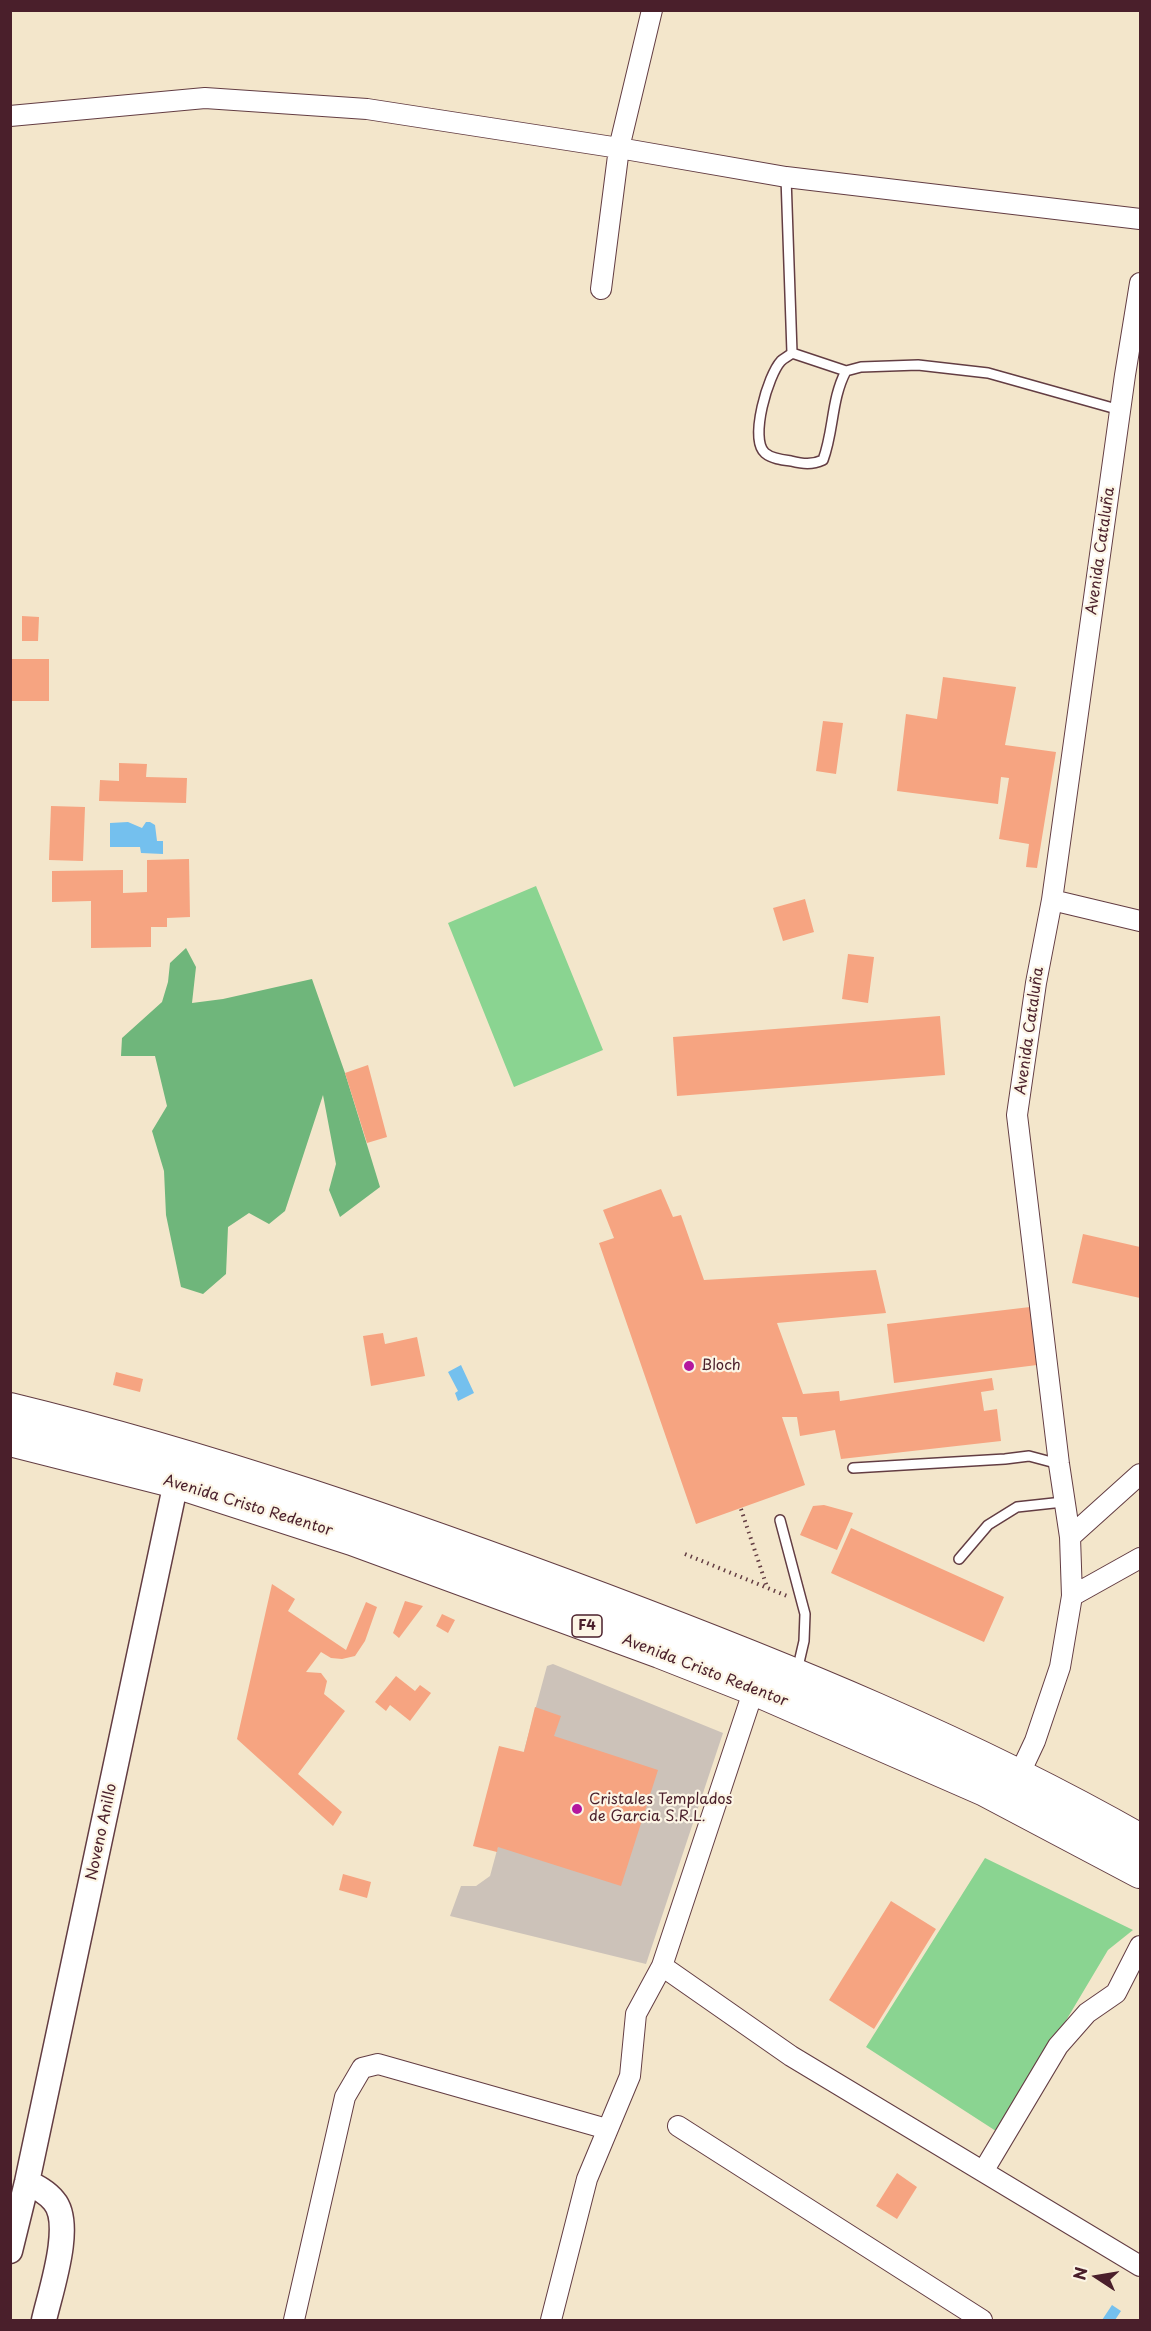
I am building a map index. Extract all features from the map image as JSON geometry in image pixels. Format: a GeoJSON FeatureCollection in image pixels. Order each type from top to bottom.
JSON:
{"type":"FeatureCollection","features":[{"type":"Feature","properties":{"kind":"highway","name":"Avenida Cristo Redentor"},"geometry":{"type":"LineString","coordinates":[[10,1409],[113,1434],[344,1505],[453,1543],[664,1623],[796,1676],[1019,1775],[1062,1796],[1140,1840]]}},
{"type":"Feature","properties":{"kind":"highway","name":"Avenida Cristo Redentor"},"geometry":{"type":"LineString","coordinates":[[10,1440],[176,1482],[352,1539],[754,1689],[984,1790],[1140,1872]]}},
{"type":"Feature","properties":{"kind":"street"},"geometry":{"type":"LineString","coordinates":[[601,289],[619,148],[652,10]]}},
{"type":"Feature","properties":{"kind":"street"},"geometry":{"type":"LineString","coordinates":[[10,116],[205,98],[367,109],[619,148],[786,177],[1140,219]]}},
{"type":"Feature","properties":{"kind":"street","name":"Avenida Cataluña"},"geometry":{"type":"LineString","coordinates":[[1019,1775],[1035,1741],[1060,1667],[1072,1596],[1070,1537],[1063,1502],[1017,1115],[1036,983],[1052,900],[1120,410],[1133,375],[1140,283]]}},
{"type":"Feature","properties":{"kind":"street"},"geometry":{"type":"LineString","coordinates":[[1052,900],[1140,921]]}},
{"type":"Feature","properties":{"kind":"street"},"geometry":{"type":"LineString","coordinates":[[1070,1537],[1140,1474]]}},
{"type":"Feature","properties":{"kind":"street","name":"Noveno Anillo"},"geometry":{"type":"LineString","coordinates":[[10,2251],[19,2180],[176,1482]]}},
{"type":"Feature","properties":{"kind":"street"},"geometry":{"type":"LineString","coordinates":[[1072,1596],[1140,1558]]}},
{"type":"Feature","properties":{"kind":"street"},"geometry":{"type":"LineString","coordinates":[[551,2320],[587,2179],[630,2076],[636,2014],[662,1966],[754,1689]]}},
{"type":"Feature","properties":{"kind":"street"},"geometry":{"type":"LineString","coordinates":[[984,2170],[1058,2046],[1087,2013],[1116,1993],[1140,1946]]}},
{"type":"Feature","properties":{"kind":"street"},"geometry":{"type":"LineString","coordinates":[[662,1966],[791,2056],[984,2170],[1140,2266]]}},
{"type":"Feature","properties":{"kind":"street"},"geometry":{"type":"LineString","coordinates":[[294,2320],[345,2097],[362,2068],[378,2064],[607,2129]]}},
{"type":"Feature","properties":{"kind":"street"},"geometry":{"type":"LineString","coordinates":[[678,2126],[982,2320]]}},
{"type":"Feature","properties":{"kind":"street"},"geometry":{"type":"LineString","coordinates":[[19,2180],[42,2190],[55,2201],[62,2222],[60,2253],[44,2320]]}},
{"type":"Feature","properties":{"kind":"lane"},"geometry":{"type":"LineString","coordinates":[[786,177],[792,353]]}},
{"type":"Feature","properties":{"kind":"lane"},"geometry":{"type":"LineString","coordinates":[[792,353],[780,362],[768,386],[760,419],[759,444],[771,457],[814,465],[823,460],[836,393],[846,371]]}},
{"type":"Feature","properties":{"kind":"lane"},"geometry":{"type":"LineString","coordinates":[[792,353],[846,371],[861,367],[918,365],[988,373],[1120,410]]}},
{"type":"Feature","properties":{"kind":"lane"},"geometry":{"type":"LineString","coordinates":[[853,1468],[1029,1456],[1059,1464]]}},
{"type":"Feature","properties":{"kind":"lane"},"geometry":{"type":"LineString","coordinates":[[959,1559],[988,1525],[1017,1507],[1063,1502]]}},
{"type":"Feature","properties":{"kind":"lane"},"geometry":{"type":"LineString","coordinates":[[780,1520],[805,1614],[804,1641],[796,1676]]}},
{"type":"Feature","properties":{"kind":"path"},"geometry":{"type":"LineString","coordinates":[[741,1509],[767,1588]]}},
{"type":"Feature","properties":{"kind":"path"},"geometry":{"type":"LineString","coordinates":[[686,1554],[802,1603]]}},
{"type":"Feature","properties":{"kind":"shaded area"},"geometry":{"type":"Polygon","coordinates":[[[553,1664],[723,1733],[646,1964],[450,1916],[461,1886],[476,1886],[490,1876],[547,1666],[553,1664]]]}},
{"type":"Feature","properties":{"kind":"green space"},"geometry":{"type":"Polygon","coordinates":[[[536,886],[603,1050],[514,1087],[448,923],[536,886]]]}},
{"type":"Feature","properties":{"kind":"green space"},"geometry":{"type":"Polygon","coordinates":[[[186,948],[196,967],[192,1003],[223,999],[312,979],[345,1073],[380,1187],[340,1217],[329,1190],[336,1164],[323,1095],[285,1211],[269,1224],[249,1213],[228,1227],[226,1274],[203,1294],[181,1287],[166,1215],[164,1171],[152,1131],[167,1106],[155,1056],[121,1056],[122,1038],[162,1002],[168,982],[170,963],[186,948]]]}},
{"type":"Feature","properties":{"kind":"green space"},"geometry":{"type":"Polygon","coordinates":[[[985,1858],[1133,1930],[1108,1950],[999,2133],[866,2047],[985,1858]]]}},
{"type":"Feature","properties":{"kind":"water"},"geometry":{"type":"Polygon","coordinates":[[[128,822],[142,828],[146,822],[155,825],[157,841],[163,841],[163,854],[141,853],[140,847],[110,847],[110,823],[128,822]]]}},
{"type":"Feature","properties":{"kind":"water"},"geometry":{"type":"Polygon","coordinates":[[[461,1365],[474,1393],[458,1401],[455,1393],[458,1391],[448,1372],[461,1365]]]}},
{"type":"Feature","properties":{"kind":"water"},"geometry":{"type":"Polygon","coordinates":[[[1112,2305],[1121,2311],[1115,2320],[1102,2320],[1112,2305]]]}},
{"type":"Feature","properties":{"kind":"building"},"geometry":{"type":"Polygon","coordinates":[[[22,616],[39,617],[38,641],[22,641],[22,616]]]}},
{"type":"Feature","properties":{"kind":"building"},"geometry":{"type":"Polygon","coordinates":[[[12,659],[49,659],[49,701],[12,701],[12,659]]]}},
{"type":"Feature","properties":{"kind":"building"},"geometry":{"type":"Polygon","coordinates":[[[943,677],[1016,687],[1005,745],[1056,752],[1037,868],[1026,867],[1029,844],[999,839],[1009,778],[1001,777],[998,804],[897,791],[906,714],[937,719],[943,677]]]}},
{"type":"Feature","properties":{"kind":"building"},"geometry":{"type":"Polygon","coordinates":[[[823,721],[843,723],[836,774],[816,771],[823,721]]]}},
{"type":"Feature","properties":{"kind":"building"},"geometry":{"type":"Polygon","coordinates":[[[119,763],[147,764],[146,777],[187,778],[186,803],[99,801],[100,780],[119,781],[119,763]]]}},
{"type":"Feature","properties":{"kind":"building"},"geometry":{"type":"Polygon","coordinates":[[[51,806],[85,807],[83,861],[49,860],[51,806]]]}},
{"type":"Feature","properties":{"kind":"building"},"geometry":{"type":"Polygon","coordinates":[[[189,859],[190,917],[167,918],[167,927],[151,927],[151,947],[91,948],[91,901],[52,902],[52,871],[123,870],[123,893],[147,892],[147,860],[189,859]]]}},
{"type":"Feature","properties":{"kind":"building"},"geometry":{"type":"Polygon","coordinates":[[[805,899],[814,932],[783,941],[773,908],[805,899]]]}},
{"type":"Feature","properties":{"kind":"building"},"geometry":{"type":"Polygon","coordinates":[[[848,954],[874,957],[868,1003],[842,999],[848,954]]]}},
{"type":"Feature","properties":{"kind":"building"},"geometry":{"type":"Polygon","coordinates":[[[940,1016],[945,1075],[677,1096],[673,1037],[940,1016]]]}},
{"type":"Feature","properties":{"kind":"building"},"geometry":{"type":"Polygon","coordinates":[[[368,1065],[387,1137],[367,1143],[345,1073],[368,1065]]]}},
{"type":"Feature","properties":{"kind":"building"},"geometry":{"type":"Polygon","coordinates":[[[661,1189],[673,1217],[681,1215],[704,1280],[876,1270],[886,1313],[777,1323],[803,1394],[839,1391],[840,1401],[992,1378],[994,1390],[981,1392],[984,1411],[997,1409],[1001,1441],[841,1459],[835,1430],[800,1436],[797,1417],[782,1417],[805,1485],[696,1524],[599,1243],[614,1238],[603,1210],[661,1189]]]}},
{"type":"Feature","properties":{"kind":"building"},"geometry":{"type":"Polygon","coordinates":[[[1083,1234],[1140,1247],[1140,1298],[1072,1283],[1083,1234]]]}},
{"type":"Feature","properties":{"kind":"building"},"geometry":{"type":"Polygon","coordinates":[[[1030,1307],[1037,1365],[894,1383],[887,1324],[1030,1307]]]}},
{"type":"Feature","properties":{"kind":"building"},"geometry":{"type":"Polygon","coordinates":[[[383,1333],[385,1344],[417,1337],[425,1376],[371,1386],[363,1336],[383,1333]]]}},
{"type":"Feature","properties":{"kind":"building"},"geometry":{"type":"Polygon","coordinates":[[[116,1372],[143,1379],[140,1392],[113,1385],[116,1372]]]}},
{"type":"Feature","properties":{"kind":"building"},"geometry":{"type":"Polygon","coordinates":[[[824,1505],[853,1513],[837,1550],[800,1535],[813,1506],[824,1505]]]}},
{"type":"Feature","properties":{"kind":"building"},"geometry":{"type":"Polygon","coordinates":[[[851,1528],[1004,1597],[984,1642],[831,1573],[851,1528]]]}},
{"type":"Feature","properties":{"kind":"building"},"geometry":{"type":"Polygon","coordinates":[[[272,1584],[295,1599],[288,1611],[346,1650],[366,1602],[377,1607],[365,1641],[355,1656],[342,1659],[331,1658],[321,1652],[306,1672],[321,1673],[327,1681],[324,1694],[345,1711],[298,1774],[342,1812],[333,1826],[237,1739],[272,1584]]]}},
{"type":"Feature","properties":{"kind":"building"},"geometry":{"type":"Polygon","coordinates":[[[405,1601],[423,1606],[399,1638],[393,1633],[405,1601]]]}},
{"type":"Feature","properties":{"kind":"building"},"geometry":{"type":"Polygon","coordinates":[[[442,1614],[455,1620],[448,1633],[436,1626],[442,1614]]]}},
{"type":"Feature","properties":{"kind":"building"},"geometry":{"type":"Polygon","coordinates":[[[396,1676],[415,1691],[420,1685],[431,1693],[410,1721],[390,1705],[386,1711],[375,1702],[396,1676]]]}},
{"type":"Feature","properties":{"kind":"building","name":"Cristales Templados de Garcia S.R.L."},"geometry":{"type":"Polygon","coordinates":[[[535,1707],[561,1716],[554,1736],[658,1770],[621,1886],[498,1847],[497,1852],[473,1846],[499,1746],[524,1752],[535,1707]]]}},
{"type":"Feature","properties":{"kind":"building"},"geometry":{"type":"Polygon","coordinates":[[[343,1874],[371,1882],[367,1898],[339,1890],[343,1874]]]}},
{"type":"Feature","properties":{"kind":"building"},"geometry":{"type":"Polygon","coordinates":[[[891,1901],[936,1929],[874,2029],[829,2000],[891,1901]]]}},
{"type":"Feature","properties":{"kind":"building"},"geometry":{"type":"Polygon","coordinates":[[[897,2173],[917,2187],[897,2219],[876,2206],[897,2173]]]}},
{"type":"Feature","properties":{"kind":"place","name":"Bloch"},"geometry":{"type":"Point","coordinates":[689,1366]}},
{"type":"Feature","properties":{"kind":"place","name":"Cristales Templados de Garcia S.R.L."},"geometry":{"type":"Point","coordinates":[577,1809]}}]}
